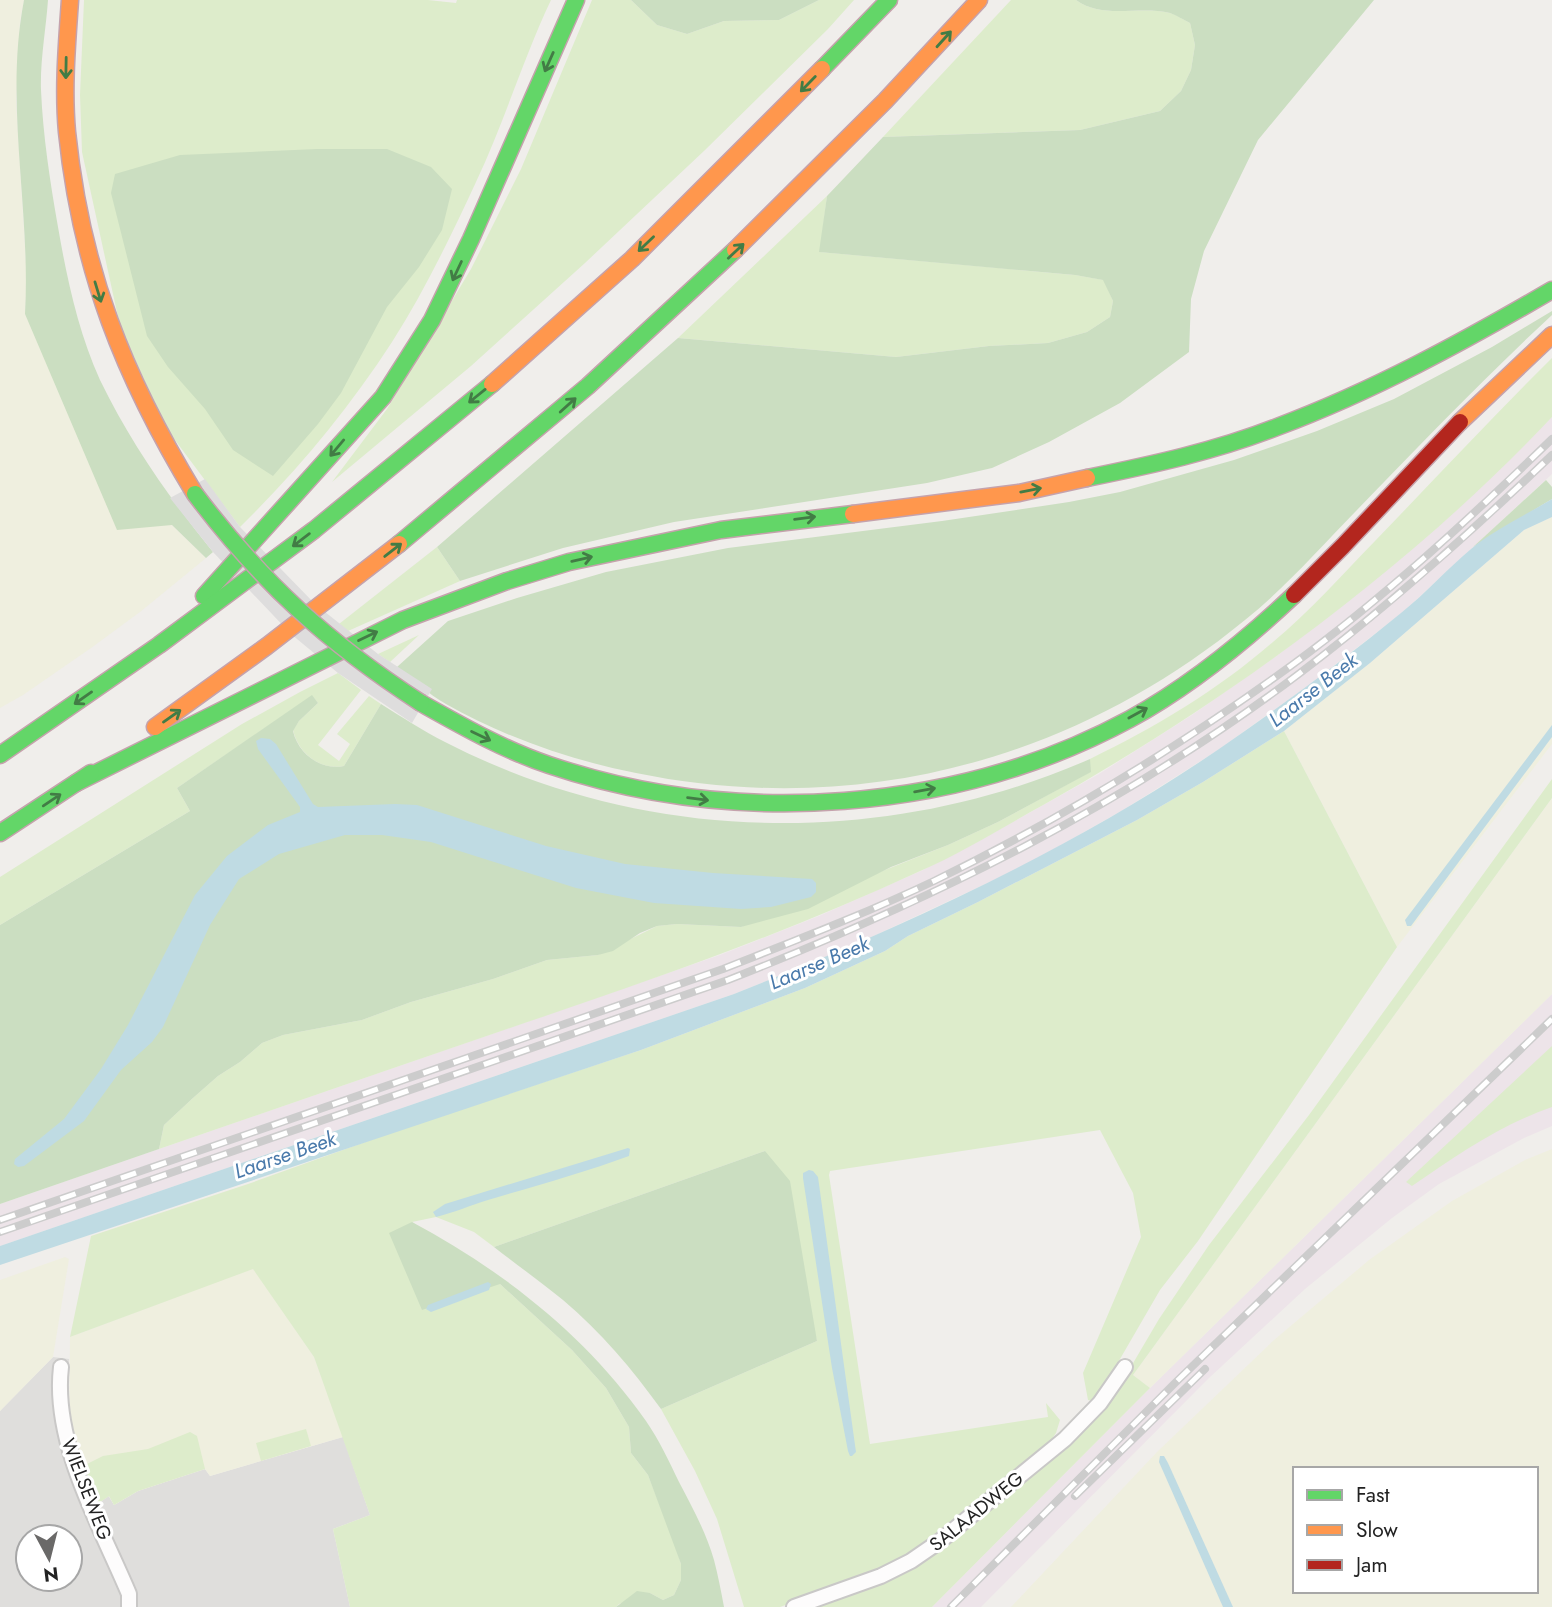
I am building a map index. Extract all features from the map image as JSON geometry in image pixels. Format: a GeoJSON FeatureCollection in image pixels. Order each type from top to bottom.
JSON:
{"type":"FeatureCollection","features":[{"type":"Feature","properties":{"kind":"highway"},"geometry":{"type":"LineString","coordinates":[[70,0],[66,60],[67,127],[70,162],[84,239],[101,303],[130,379],[169,455],[195,494],[245,557],[301,615],[378,676],[489,740],[553,767],[637,788],[701,800],[801,804],[846,801],[933,789],[982,777],[1060,750],[1098,733],[1162,699],[1209,667],[1270,618],[1479,403],[1552,335]]}},
{"type":"Feature","properties":{"kind":"highway"},"geometry":{"type":"LineString","coordinates":[[159,645],[383,397],[432,320],[455,276],[576,0]]}},
{"type":"Feature","properties":{"kind":"highway"},"geometry":{"type":"LineString","coordinates":[[0,755],[159,645],[314,530],[544,339],[707,186],[890,0]]}},
{"type":"Feature","properties":{"kind":"highway"},"geometry":{"type":"LineString","coordinates":[[0,833],[76,783],[290,630],[411,536],[557,415],[750,239],[908,78],[979,0]]}},
{"type":"Feature","properties":{"kind":"highway"},"geometry":{"type":"LineString","coordinates":[[76,783],[392,625],[507,581],[569,562],[721,530],[1019,493],[1168,461],[1275,428],[1381,384],[1471,338],[1552,290]]}},
{"type":"Feature","properties":{"kind":"street","name":"WIELSEWEG"},"geometry":{"type":"LineString","coordinates":[[61,1367],[60,1401],[66,1440],[129,1594],[128,1607]]}},
{"type":"Feature","properties":{"kind":"street","name":"SALAADWEG"},"geometry":{"type":"LineString","coordinates":[[794,1607],[881,1576],[911,1561],[940,1541],[1065,1439],[1100,1403],[1125,1367]]}},
{"type":"Feature","properties":{"kind":"shaded area"},"geometry":{"type":"Polygon","coordinates":[[[1552,417],[1552,474],[1403,612],[1310,684],[1218,750],[1123,810],[1024,866],[837,953],[734,994],[0,1246],[0,1204],[720,955],[819,916],[923,870],[1002,828],[1099,774],[1192,715],[1282,652],[1370,584],[1456,509],[1552,417]]]}},
{"type":"Feature","properties":{"kind":"shaded area"},"geometry":{"type":"Polygon","coordinates":[[[1552,994],[1552,1126],[1524,1138],[1439,1184],[1392,1218],[1305,1289],[1209,1378],[981,1607],[932,1607],[1150,1388],[1552,994]]]}},
{"type":"Feature","properties":{"kind":"shaded area"},"geometry":{"type":"Polygon","coordinates":[[[53,1357],[69,1359],[69,1430],[114,1505],[138,1491],[205,1469],[210,1476],[343,1437],[370,1515],[333,1529],[350,1607],[0,1607],[0,1411],[53,1357]]]}},
{"type":"Feature","properties":{"kind":"green space"},"geometry":{"type":"Polygon","coordinates":[[[0,0],[24,0],[20,21],[16,102],[27,279],[25,314],[172,525],[206,558],[91,648],[0,708],[0,0]]]}},
{"type":"Feature","properties":{"kind":"green space"},"geometry":{"type":"Polygon","coordinates":[[[24,0],[48,0],[41,79],[45,141],[65,266],[85,343],[100,380],[138,448],[166,491],[213,552],[206,558],[172,525],[117,530],[25,314],[25,235],[17,117],[19,39],[24,0]]]}},
{"type":"Feature","properties":{"kind":"green space"},"geometry":{"type":"Polygon","coordinates":[[[84,0],[428,0],[456,3],[457,0],[551,0],[476,182],[437,264],[404,323],[358,392],[321,439],[240,527],[166,428],[120,326],[82,152],[80,95],[84,0]]]}},
{"type":"Feature","properties":{"kind":"green space"},"geometry":{"type":"Polygon","coordinates":[[[592,0],[631,0],[657,25],[687,34],[724,21],[779,20],[819,0],[854,0],[705,150],[585,263],[471,366],[332,482],[387,409],[471,269],[521,169],[592,0]]]}},
{"type":"Feature","properties":{"kind":"green space"},"geometry":{"type":"Polygon","coordinates":[[[631,0],[819,0],[779,20],[724,21],[687,34],[657,25],[631,0]]]}},
{"type":"Feature","properties":{"kind":"green space"},"geometry":{"type":"Polygon","coordinates":[[[1011,0],[1076,0],[1087,6],[1110,11],[1158,11],[1173,14],[1190,23],[1195,45],[1191,70],[1181,91],[1160,111],[1080,130],[883,137],[1011,0]]]}},
{"type":"Feature","properties":{"kind":"green space"},"geometry":{"type":"Polygon","coordinates":[[[1076,0],[1374,0],[1258,140],[1204,251],[1191,299],[1189,352],[1120,403],[1049,442],[992,468],[927,483],[674,522],[563,548],[460,581],[437,547],[678,338],[896,357],[989,346],[1048,343],[1087,332],[1110,317],[1113,301],[1103,280],[1075,275],[819,252],[827,196],[883,137],[1080,130],[1160,111],[1181,91],[1191,70],[1195,45],[1190,23],[1170,13],[1110,11],[1087,6],[1076,0]]]}},
{"type":"Feature","properties":{"kind":"green space"},"geometry":{"type":"Polygon","coordinates":[[[387,149],[431,167],[452,189],[442,230],[419,267],[387,307],[341,393],[273,476],[233,450],[205,409],[168,367],[147,336],[111,193],[115,174],[180,155],[387,149]]]}},
{"type":"Feature","properties":{"kind":"green space"},"geometry":{"type":"Polygon","coordinates":[[[827,196],[820,252],[1075,275],[1104,280],[1113,301],[1110,317],[1087,332],[1048,343],[989,346],[896,357],[678,338],[827,196]]]}},
{"type":"Feature","properties":{"kind":"green space"},"geometry":{"type":"Polygon","coordinates":[[[1552,311],[1552,315],[1452,412],[1302,567],[1245,620],[1178,669],[1108,710],[1034,743],[958,767],[879,782],[799,788],[718,785],[636,773],[562,754],[491,727],[439,700],[397,667],[448,621],[606,572],[728,548],[1069,502],[1120,492],[1234,460],[1317,431],[1394,399],[1492,347],[1552,311]]]}},
{"type":"Feature","properties":{"kind":"green space"},"geometry":{"type":"Polygon","coordinates":[[[1552,358],[1552,417],[1497,473],[1438,527],[1313,629],[1247,677],[1180,722],[1045,804],[934,865],[766,937],[159,1149],[164,1125],[218,1076],[262,1043],[283,1035],[362,1020],[547,960],[598,955],[657,926],[677,924],[741,927],[948,845],[998,822],[1090,772],[1090,759],[1162,721],[1208,692],[1287,630],[1326,593],[1552,358]]]}},
{"type":"Feature","properties":{"kind":"green space"},"geometry":{"type":"Polygon","coordinates":[[[1546,480],[1552,487],[1552,499],[1473,547],[1546,480]]]}},
{"type":"Feature","properties":{"kind":"green space"},"geometry":{"type":"Polygon","coordinates":[[[1552,517],[1552,744],[1397,947],[1284,731],[1370,663],[1524,530],[1552,517]]]}},
{"type":"Feature","properties":{"kind":"green space"},"geometry":{"type":"Polygon","coordinates":[[[437,547],[460,581],[348,631],[339,624],[437,547]]]}},
{"type":"Feature","properties":{"kind":"green space"},"geometry":{"type":"Polygon","coordinates":[[[419,635],[390,662],[378,654],[419,635]]]}},
{"type":"Feature","properties":{"kind":"green space"},"geometry":{"type":"Polygon","coordinates":[[[338,673],[361,690],[318,745],[339,761],[350,744],[337,734],[369,696],[381,704],[344,766],[327,766],[311,759],[296,738],[293,730],[318,703],[312,696],[177,788],[190,811],[0,925],[0,877],[242,724],[338,673]]]}},
{"type":"Feature","properties":{"kind":"green space"},"geometry":{"type":"Polygon","coordinates":[[[312,695],[318,703],[299,721],[293,731],[305,753],[311,759],[327,766],[344,766],[381,704],[445,742],[522,776],[601,801],[683,816],[766,823],[849,820],[931,809],[1012,788],[1090,759],[1091,772],[998,822],[891,867],[808,909],[741,927],[677,924],[657,926],[640,933],[613,951],[547,960],[362,1020],[283,1035],[262,1043],[218,1076],[164,1125],[159,1149],[0,1204],[0,925],[190,811],[177,788],[312,695]]]}},
{"type":"Feature","properties":{"kind":"green space"},"geometry":{"type":"Polygon","coordinates":[[[1284,731],[1397,947],[1198,1241],[1160,1290],[1098,1397],[1093,1401],[1088,1400],[1083,1373],[1141,1237],[1133,1193],[1100,1130],[830,1171],[870,1444],[1048,1417],[1046,1403],[1060,1420],[1056,1433],[1047,1446],[928,1545],[877,1572],[780,1607],[744,1607],[717,1519],[695,1471],[661,1409],[817,1341],[765,1151],[494,1247],[474,1232],[436,1217],[412,1222],[500,1284],[572,1350],[606,1388],[629,1427],[631,1453],[648,1475],[681,1564],[681,1580],[674,1595],[663,1600],[650,1593],[616,1607],[350,1607],[333,1529],[370,1515],[314,1357],[253,1269],[70,1337],[91,1236],[641,1050],[805,988],[885,951],[908,936],[1137,820],[1284,731]]]}},
{"type":"Feature","properties":{"kind":"green space"},"geometry":{"type":"Polygon","coordinates":[[[1552,779],[1552,798],[1133,1375],[1150,1388],[932,1607],[816,1607],[894,1578],[917,1566],[1074,1442],[1119,1387],[1159,1319],[1209,1245],[1309,1115],[1552,779]]]}},
{"type":"Feature","properties":{"kind":"green space"},"geometry":{"type":"Polygon","coordinates":[[[1552,798],[1552,994],[1150,1388],[1133,1375],[1552,798]]]}},
{"type":"Feature","properties":{"kind":"green space"},"geometry":{"type":"Polygon","coordinates":[[[1552,1046],[1552,1107],[1497,1132],[1412,1186],[1406,1182],[1552,1046]]]}},
{"type":"Feature","properties":{"kind":"green space"},"geometry":{"type":"Polygon","coordinates":[[[1552,1149],[1552,1607],[1011,1607],[1157,1452],[1274,1340],[1369,1260],[1452,1201],[1525,1160],[1552,1149]]]}},
{"type":"Feature","properties":{"kind":"green space"},"geometry":{"type":"Polygon","coordinates":[[[765,1151],[790,1181],[817,1341],[661,1409],[627,1365],[590,1325],[563,1300],[494,1247],[765,1151]]]}},
{"type":"Feature","properties":{"kind":"green space"},"geometry":{"type":"Polygon","coordinates":[[[412,1222],[478,1261],[541,1308],[570,1333],[623,1390],[668,1458],[698,1520],[714,1560],[724,1607],[616,1607],[637,1591],[650,1593],[663,1600],[674,1595],[681,1580],[681,1564],[648,1475],[631,1453],[629,1427],[606,1388],[572,1350],[500,1284],[422,1310],[389,1233],[412,1222]]]}},
{"type":"Feature","properties":{"kind":"green space"},"geometry":{"type":"Polygon","coordinates":[[[65,1257],[69,1259],[53,1357],[0,1411],[0,1280],[65,1257]]]}},
{"type":"Feature","properties":{"kind":"green space"},"geometry":{"type":"Polygon","coordinates":[[[253,1268],[314,1357],[343,1437],[210,1476],[205,1469],[138,1491],[114,1505],[109,1496],[96,1505],[69,1430],[70,1337],[253,1268]]]}},
{"type":"Feature","properties":{"kind":"green space"},"geometry":{"type":"Polygon","coordinates":[[[306,1429],[311,1446],[261,1461],[256,1443],[306,1429]]]}},
{"type":"Feature","properties":{"kind":"green space"},"geometry":{"type":"Polygon","coordinates":[[[190,1432],[197,1436],[205,1469],[138,1491],[114,1505],[109,1496],[96,1505],[83,1477],[87,1464],[103,1456],[148,1449],[190,1432]]]}},
{"type":"Feature","properties":{"kind":"water","name":"Laarse Beek"},"geometry":{"type":"Polygon","coordinates":[[[1552,499],[1552,517],[1524,530],[1370,663],[1284,731],[1137,820],[908,936],[885,951],[805,988],[641,1050],[0,1265],[0,1246],[734,994],[860,942],[983,885],[1103,821],[1219,749],[1379,631],[1480,542],[1552,499]]]}},
{"type":"Feature","properties":{"kind":"water"},"geometry":{"type":"Polygon","coordinates":[[[1552,725],[1552,737],[1411,926],[1407,926],[1405,920],[1552,725]]]}},
{"type":"Feature","properties":{"kind":"water"},"geometry":{"type":"Polygon","coordinates":[[[261,738],[270,739],[276,744],[313,804],[318,807],[417,805],[546,846],[625,864],[812,879],[816,883],[816,892],[811,897],[771,907],[741,909],[654,903],[576,888],[431,842],[382,835],[345,835],[279,854],[239,879],[210,925],[163,1027],[152,1042],[121,1070],[84,1121],[24,1166],[18,1167],[14,1164],[15,1159],[64,1119],[101,1069],[128,1025],[195,895],[227,856],[268,825],[300,812],[300,807],[258,749],[256,741],[261,738]]]}},
{"type":"Feature","properties":{"kind":"water"},"geometry":{"type":"Polygon","coordinates":[[[628,1148],[629,1156],[594,1168],[436,1217],[433,1212],[445,1204],[628,1148]]]}},
{"type":"Feature","properties":{"kind":"water"},"geometry":{"type":"Polygon","coordinates":[[[809,1170],[818,1177],[856,1452],[852,1456],[848,1451],[832,1368],[803,1178],[803,1173],[809,1170]]]}},
{"type":"Feature","properties":{"kind":"water"},"geometry":{"type":"Polygon","coordinates":[[[488,1282],[491,1284],[489,1290],[431,1312],[426,1309],[428,1305],[488,1282]]]}},
{"type":"Feature","properties":{"kind":"water"},"geometry":{"type":"Polygon","coordinates":[[[1160,1456],[1164,1456],[1168,1463],[1233,1607],[1223,1607],[1159,1462],[1160,1456]]]}},
{"type":"Feature","properties":{"kind":"pier"},"geometry":{"type":"Polygon","coordinates":[[[205,479],[240,527],[315,604],[378,654],[432,689],[412,723],[338,673],[291,634],[213,552],[170,498],[205,479]]]}},
{"type":"Feature","properties":{"kind":"railway"},"geometry":{"type":"LineString","coordinates":[[0,1220],[723,969],[882,905],[981,858],[1118,781],[1206,725],[1292,665],[1426,556],[1552,439]]}},
{"type":"Feature","properties":{"kind":"railway"},"geometry":{"type":"LineString","coordinates":[[0,1232],[728,980],[879,917],[952,883],[1095,807],[1165,766],[1233,721],[1333,648],[1397,595],[1552,455]]}},
{"type":"Feature","properties":{"kind":"railway"},"geometry":{"type":"LineString","coordinates":[[951,1607],[1176,1382],[1552,1019]]}},
{"type":"Feature","properties":{"kind":"railway"},"geometry":{"type":"LineString","coordinates":[[1075,1496],[1205,1369]]}},
{"type":"Feature","properties":{"kind":"traffic: fast"},"geometry":{"type":"LineString","coordinates":[[204,596],[383,397],[432,320],[471,239],[576,0]]}},
{"type":"Feature","properties":{"kind":"traffic: fast"},"geometry":{"type":"LineString","coordinates":[[822,69],[889,0]]}},
{"type":"Feature","properties":{"kind":"traffic: fast"},"geometry":{"type":"LineString","coordinates":[[399,544],[588,386],[735,250]]}},
{"type":"Feature","properties":{"kind":"traffic: fast"},"geometry":{"type":"LineString","coordinates":[[1087,478],[1207,450],[1254,436],[1313,413],[1417,364],[1552,290]]}},
{"type":"Feature","properties":{"kind":"traffic: fast"},"geometry":{"type":"LineString","coordinates":[[0,755],[159,645],[314,530],[492,384]]}},
{"type":"Feature","properties":{"kind":"traffic: fast"},"geometry":{"type":"LineString","coordinates":[[195,494],[246,556],[298,609],[356,657],[421,703]]}},
{"type":"Feature","properties":{"kind":"traffic: fast"},"geometry":{"type":"LineString","coordinates":[[76,783],[403,620],[507,581],[569,562],[721,530],[853,514]]}},
{"type":"Feature","properties":{"kind":"traffic: fast"},"geometry":{"type":"LineString","coordinates":[[421,703],[516,752],[549,765],[621,785],[694,798],[769,803],[844,801],[919,791],[992,775],[1063,751],[1130,719],[1195,678],[1256,630],[1294,595]]}},
{"type":"Feature","properties":{"kind":"traffic: fast"},"geometry":{"type":"LineString","coordinates":[[0,833],[91,773]]}},
{"type":"Feature","properties":{"kind":"traffic: slow"},"geometry":{"type":"LineString","coordinates":[[70,0],[66,116],[83,230],[95,276],[127,364],[170,451],[195,494]]}},
{"type":"Feature","properties":{"kind":"traffic: slow"},"geometry":{"type":"LineString","coordinates":[[735,250],[885,101],[979,0]]}},
{"type":"Feature","properties":{"kind":"traffic: slow"},"geometry":{"type":"LineString","coordinates":[[492,384],[632,259],[822,69]]}},
{"type":"Feature","properties":{"kind":"traffic: slow"},"geometry":{"type":"LineString","coordinates":[[1460,422],[1552,335]]}},
{"type":"Feature","properties":{"kind":"traffic: slow"},"geometry":{"type":"LineString","coordinates":[[853,514],[1019,493],[1087,478]]}},
{"type":"Feature","properties":{"kind":"traffic: slow"},"geometry":{"type":"LineString","coordinates":[[155,727],[267,646],[399,544]]}},
{"type":"Feature","properties":{"kind":"traffic: jam"},"geometry":{"type":"LineString","coordinates":[[1294,595],[1460,422]]}}]}
